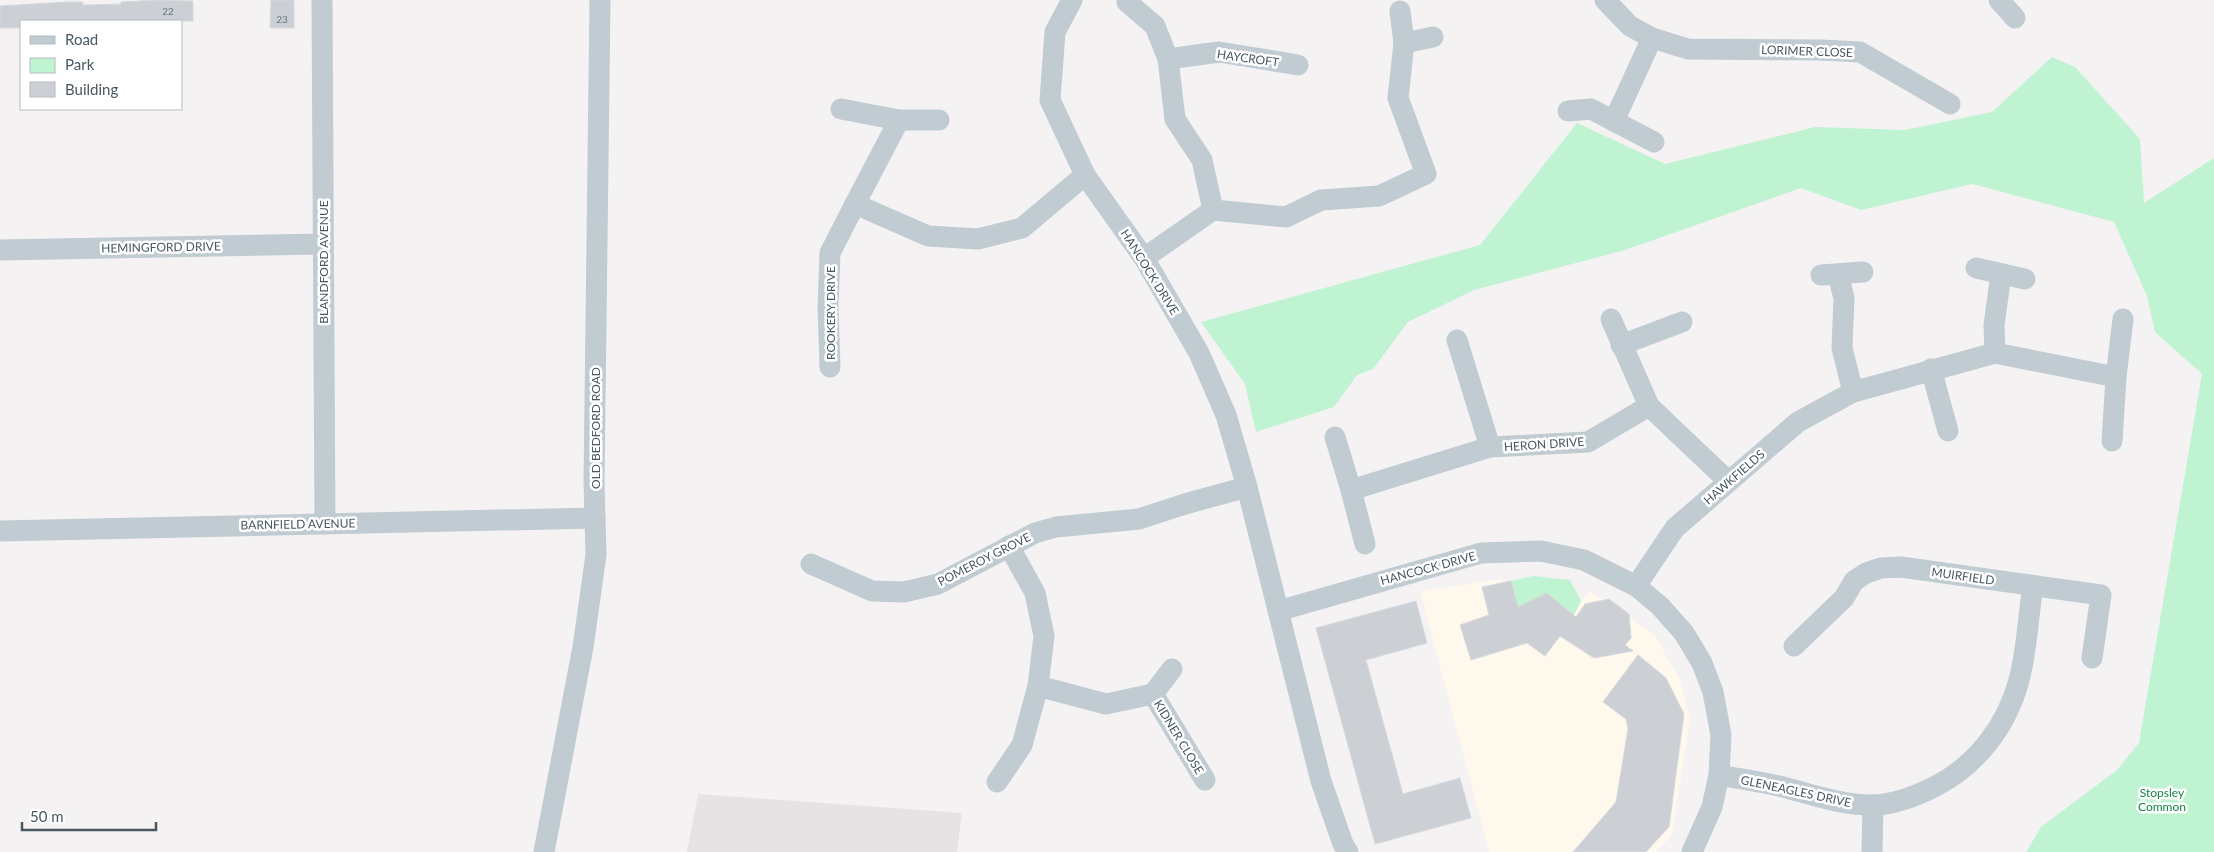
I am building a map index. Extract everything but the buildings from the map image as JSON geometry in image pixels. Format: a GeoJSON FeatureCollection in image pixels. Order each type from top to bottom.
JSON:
{"type":"FeatureCollection","features":[{"type":"Feature","properties":{"kind":"street","name":"BLANDFORD AVENUE"},"geometry":{"type":"LineString","coordinates":[[322,0],[325,524]]}},
{"type":"Feature","properties":{"kind":"street","name":"OLD BEDFORD ROAD"},"geometry":{"type":"LineString","coordinates":[[544,852],[584,648],[596,555],[594,482],[600,0]]}},
{"type":"Feature","properties":{"kind":"street","name":"HANCOCK DRIVE"},"geometry":{"type":"LineString","coordinates":[[1072,0],[1055,32],[1050,100],[1085,175],[1144,258],[1199,354],[1226,415],[1247,487],[1340,849]]}},
{"type":"Feature","properties":{"kind":"street","name":"LORIMER CLOSE"},"geometry":{"type":"LineString","coordinates":[[1605,0],[1630,26],[1652,38],[1688,49],[1860,52],[1950,104]]}},
{"type":"Feature","properties":{"kind":"street"},"geometry":{"type":"LineString","coordinates":[[1999,0],[2016,18]]}},
{"type":"Feature","properties":{"kind":"street"},"geometry":{"type":"LineString","coordinates":[[1127,2],[1154,26],[1168,59],[1175,119],[1202,160],[1214,210]]}},
{"type":"Feature","properties":{"kind":"street"},"geometry":{"type":"LineString","coordinates":[[1144,258],[1214,210],[1286,217],[1321,200],[1379,196],[1426,174],[1398,98],[1404,43],[1400,11]]}},
{"type":"Feature","properties":{"kind":"street"},"geometry":{"type":"LineString","coordinates":[[1404,43],[1433,37]]}},
{"type":"Feature","properties":{"kind":"street"},"geometry":{"type":"LineString","coordinates":[[1614,121],[1652,38]]}},
{"type":"Feature","properties":{"kind":"street","name":"HAYCROFT"},"geometry":{"type":"LineString","coordinates":[[1168,59],[1219,52],[1298,65]]}},
{"type":"Feature","properties":{"kind":"street"},"geometry":{"type":"LineString","coordinates":[[841,109],[899,120],[939,120]]}},
{"type":"Feature","properties":{"kind":"street"},"geometry":{"type":"LineString","coordinates":[[1568,111],[1591,110],[1654,142]]}},
{"type":"Feature","properties":{"kind":"street","name":"ROOKERY DRIVE"},"geometry":{"type":"LineString","coordinates":[[830,367],[828,308],[830,253],[899,120]]}},
{"type":"Feature","properties":{"kind":"street"},"geometry":{"type":"LineString","coordinates":[[855,204],[928,236],[978,239],[1022,228],[1085,175]]}},
{"type":"Feature","properties":{"kind":"street","name":"HEMINGFORD DRIVE"},"geometry":{"type":"LineString","coordinates":[[0,250],[323,244]]}},
{"type":"Feature","properties":{"kind":"street"},"geometry":{"type":"LineString","coordinates":[[1976,268],[2025,279]]}},
{"type":"Feature","properties":{"kind":"street"},"geometry":{"type":"LineString","coordinates":[[1853,392],[1842,348],[1844,298],[1830,275],[1863,272]]}},
{"type":"Feature","properties":{"kind":"street"},"geometry":{"type":"LineString","coordinates":[[1995,353],[1994,326],[2001,274]]}},
{"type":"Feature","properties":{"kind":"street"},"geometry":{"type":"LineString","coordinates":[[1611,318],[1621,345],[1649,406],[1728,481]]}},
{"type":"Feature","properties":{"kind":"street"},"geometry":{"type":"LineString","coordinates":[[2112,441],[2116,377],[2123,319]]}},
{"type":"Feature","properties":{"kind":"street"},"geometry":{"type":"LineString","coordinates":[[1621,345],[1682,322]]}},
{"type":"Feature","properties":{"kind":"street","name":"HERON DRIVE"},"geometry":{"type":"LineString","coordinates":[[1458,340],[1490,447]]}},
{"type":"Feature","properties":{"kind":"street","name":"HAWKFIELDS"},"geometry":{"type":"LineString","coordinates":[[1636,586],[1675,528],[1798,422],[1853,392],[1931,369],[1995,353],[2116,377]]}},
{"type":"Feature","properties":{"kind":"street"},"geometry":{"type":"LineString","coordinates":[[1931,369],[1948,431]]}},
{"type":"Feature","properties":{"kind":"street","name":"HERON DRIVE"},"geometry":{"type":"LineString","coordinates":[[1351,490],[1490,447],[1588,442],[1649,406]]}},
{"type":"Feature","properties":{"kind":"street"},"geometry":{"type":"LineString","coordinates":[[1335,437],[1365,544]]}},
{"type":"Feature","properties":{"kind":"street","name":"POMEROY GROVE"},"geometry":{"type":"LineString","coordinates":[[811,564],[872,591],[904,592],[938,584],[1035,533],[1056,527],[1139,519],[1247,487]]}},
{"type":"Feature","properties":{"kind":"street","name":"BARNFIELD AVENUE"},"geometry":{"type":"LineString","coordinates":[[0,531],[595,518]]}},
{"type":"Feature","properties":{"kind":"street"},"geometry":{"type":"LineString","coordinates":[[997,782],[1022,746],[1038,686],[1044,636],[1035,594],[1009,546]]}},
{"type":"Feature","properties":{"kind":"street","name":"HANCOCK DRIVE"},"geometry":{"type":"LineString","coordinates":[[1278,611],[1481,553],[1542,550],[1584,560],[1636,586],[1660,606],[1684,633],[1702,663],[1713,692],[1721,735],[1719,775],[1712,807],[1692,852]]}},
{"type":"Feature","properties":{"kind":"street","name":"MUIRFIELD"},"geometry":{"type":"LineString","coordinates":[[1794,646],[1844,598],[1854,581],[1866,573],[1880,568],[1901,567],[2101,595],[2092,658]]}},
{"type":"Feature","properties":{"kind":"street","name":"GLENEAGLES DRIVE"},"geometry":{"type":"LineString","coordinates":[[1719,775],[1781,786],[1833,801],[1874,805],[1920,794],[1946,781],[1970,763],[1992,738],[2006,713],[2019,680],[2033,586]]}},
{"type":"Feature","properties":{"kind":"street","name":"KIDNER CLOSE"},"geometry":{"type":"LineString","coordinates":[[1038,686],[1106,704],[1153,694],[1172,669]]}},
{"type":"Feature","properties":{"kind":"street","name":"KIDNER CLOSE"},"geometry":{"type":"LineString","coordinates":[[1153,694],[1205,780]]}},
{"type":"Feature","properties":{"kind":"street"},"geometry":{"type":"LineString","coordinates":[[1872,852],[1874,805]]}},
{"type":"Feature","properties":{"kind":"shaded area"},"geometry":{"type":"Polygon","coordinates":[[[1501,579],[1518,606],[1547,593],[1574,615],[1581,601],[1590,591],[1654,634],[1681,682],[1690,721],[1672,834],[1657,852],[1489,852],[1420,591],[1501,579]]]}},
{"type":"Feature","properties":{"kind":"shaded area"},"geometry":{"type":"Polygon","coordinates":[[[698,794],[962,813],[957,852],[687,852],[698,794]]]}},
{"type":"Feature","properties":{"kind":"green space","name":"Stopsley Common"},"geometry":{"type":"Polygon","coordinates":[[[2052,57],[2075,67],[2140,139],[2144,203],[2214,158],[2214,852],[2026,852],[2041,827],[2117,770],[2139,743],[2202,374],[2155,332],[2147,296],[2114,222],[1972,184],[1861,210],[1801,188],[1625,250],[1474,290],[1408,322],[1373,369],[1357,375],[1334,407],[1256,432],[1245,384],[1201,322],[1480,245],[1577,123],[1665,164],[1815,127],[1905,130],[1992,112],[2052,57]]]}},
{"type":"Feature","properties":{"kind":"green space"},"geometry":{"type":"Polygon","coordinates":[[[1533,576],[1570,580],[1581,601],[1574,615],[1547,593],[1518,607],[1511,581],[1533,576]]]}}]}
